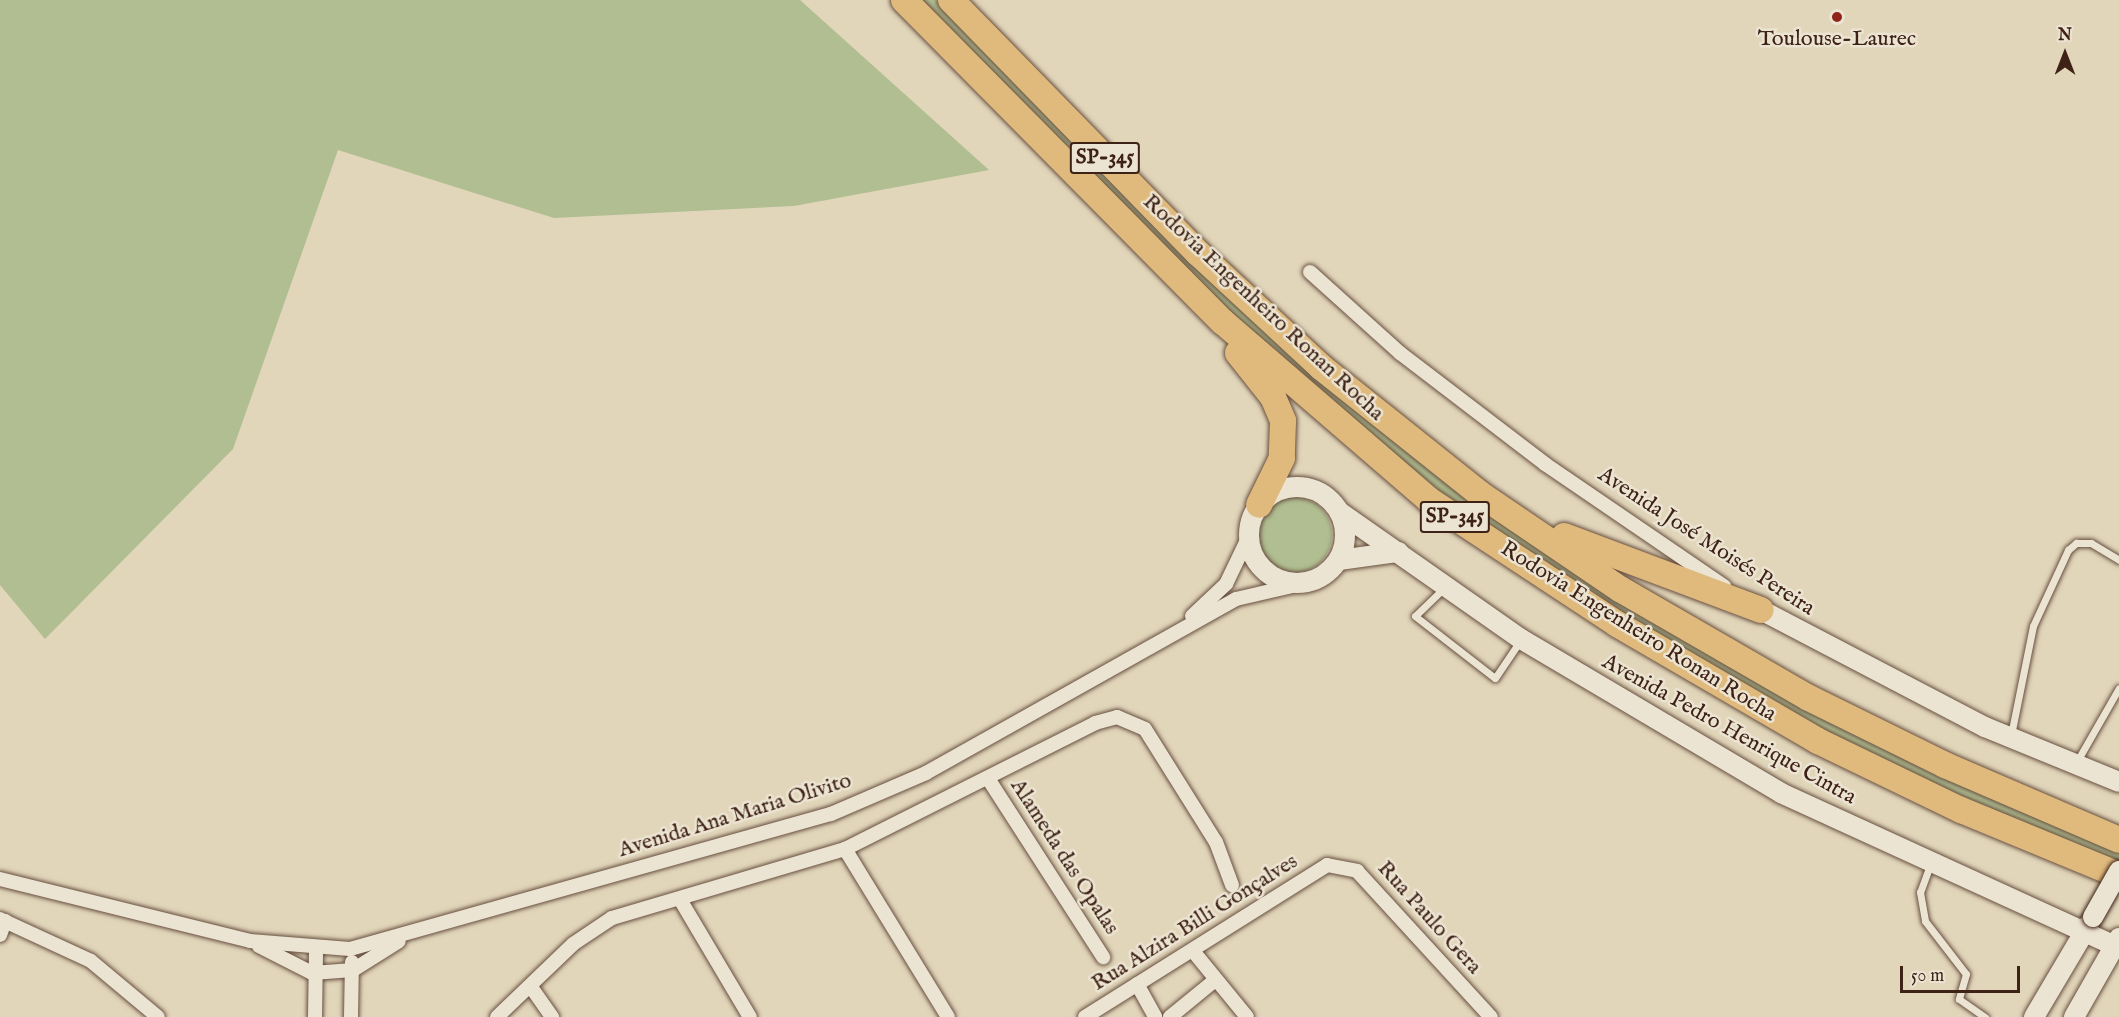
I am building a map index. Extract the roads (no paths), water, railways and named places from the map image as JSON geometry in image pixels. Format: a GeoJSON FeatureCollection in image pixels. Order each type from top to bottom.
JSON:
{"type":"FeatureCollection","features":[{"type":"Feature","properties":{"kind":"highway","name":"Rodovia Engenheiro Ronan Rocha"},"geometry":{"type":"LineString","coordinates":[[904,0],[1176,276],[1304,396],[1429,500],[1617,624],[1818,741],[1961,810],[2119,873]]}},
{"type":"Feature","properties":{"kind":"highway","name":"Rodovia Engenheiro Ronan Rocha"},"geometry":{"type":"LineString","coordinates":[[951,0],[1230,283],[1391,426],[1480,494],[1620,589],[1809,698],[1944,765],[2119,840]]}},
{"type":"Feature","properties":{"kind":"highway"},"geometry":{"type":"LineString","coordinates":[[1176,276],[1279,409],[1282,458],[1259,505]]}},
{"type":"Feature","properties":{"kind":"highway"},"geometry":{"type":"LineString","coordinates":[[1480,494],[1599,552],[1761,610]]}},
{"type":"Feature","properties":{"kind":"street","name":"Avenida José Moisés Pereira"},"geometry":{"type":"LineString","coordinates":[[1310,272],[1400,353],[1545,464],[1636,530],[1761,610],[2011,738],[2119,782]]}},
{"type":"Feature","properties":{"kind":"street"},"geometry":{"type":"LineString","coordinates":[[1339,560],[1346,529],[1341,513],[1324,496],[1302,487],[1279,491],[1259,505],[1249,536],[1251,551],[1271,576],[1301,584],[1317,580],[1339,560],[1398,552]]}},
{"type":"Feature","properties":{"kind":"street","name":"Avenida Pedro Henrique Cintra"},"geometry":{"type":"LineString","coordinates":[[1341,513],[1521,639],[1781,793],[2083,935],[2118,944]]}},
{"type":"Feature","properties":{"kind":"street","name":"Avenida Ana Maria Olivito"},"geometry":{"type":"LineString","coordinates":[[1182,626],[1226,584],[1249,536]]}},
{"type":"Feature","properties":{"kind":"street","name":"Avenida Ana Maria Olivito"},"geometry":{"type":"LineString","coordinates":[[0,879],[249,941],[316,950],[350,949],[409,935],[517,899],[831,814],[926,773],[1182,626],[1236,599],[1301,584]]}},
{"type":"Feature","properties":{"kind":"street"},"geometry":{"type":"LineString","coordinates":[[497,1017],[531,987],[573,944],[612,918],[681,901],[845,849],[989,780],[1095,723],[1117,717],[1134,721],[1144,729],[1216,842],[1232,885]]}},
{"type":"Feature","properties":{"kind":"street","name":"Alameda das Opalas"},"geometry":{"type":"LineString","coordinates":[[989,780],[1103,957]]}},
{"type":"Feature","properties":{"kind":"street"},"geometry":{"type":"LineString","coordinates":[[845,849],[948,1017]]}},
{"type":"Feature","properties":{"kind":"street","name":"Rua Alzira Billi Gonçalves"},"geometry":{"type":"LineString","coordinates":[[1085,1017],[1327,865]]}},
{"type":"Feature","properties":{"kind":"street","name":"Rua Paulo Gera"},"geometry":{"type":"LineString","coordinates":[[1327,865],[1357,871],[1491,1017]]}},
{"type":"Feature","properties":{"kind":"street"},"geometry":{"type":"LineString","coordinates":[[2034,1017],[2119,873]]}},
{"type":"Feature","properties":{"kind":"street"},"geometry":{"type":"LineString","coordinates":[[681,901],[750,1017]]}},
{"type":"Feature","properties":{"kind":"street"},"geometry":{"type":"LineString","coordinates":[[0,935],[2,920],[91,961],[143,1012],[158,1017]]}},
{"type":"Feature","properties":{"kind":"street","name":"Avenida Ana Maria Olivito"},"geometry":{"type":"LineString","coordinates":[[249,941],[312,973],[353,970],[409,935]]}},
{"type":"Feature","properties":{"kind":"street"},"geometry":{"type":"LineString","coordinates":[[2074,1017],[2118,944]]}},
{"type":"Feature","properties":{"kind":"street"},"geometry":{"type":"LineString","coordinates":[[350,949],[353,970],[351,1017]]}},
{"type":"Feature","properties":{"kind":"street"},"geometry":{"type":"LineString","coordinates":[[315,1017],[312,973],[316,950]]}},
{"type":"Feature","properties":{"kind":"street"},"geometry":{"type":"LineString","coordinates":[[1193,951],[1214,981],[1247,1017]]}},
{"type":"Feature","properties":{"kind":"street"},"geometry":{"type":"LineString","coordinates":[[1170,1017],[1214,981]]}},
{"type":"Feature","properties":{"kind":"street"},"geometry":{"type":"LineString","coordinates":[[1137,984],[1155,1017]]}},
{"type":"Feature","properties":{"kind":"street"},"geometry":{"type":"LineString","coordinates":[[531,987],[552,1017]]}},
{"type":"Feature","properties":{"kind":"lane"},"geometry":{"type":"LineString","coordinates":[[2011,738],[2032,626],[2068,550],[2076,543],[2091,543],[2119,560]]}},
{"type":"Feature","properties":{"kind":"lane"},"geometry":{"type":"LineString","coordinates":[[1447,586],[1415,616],[1495,678],[1521,639]]}},
{"type":"Feature","properties":{"kind":"lane"},"geometry":{"type":"LineString","coordinates":[[2075,765],[2119,688]]}},
{"type":"Feature","properties":{"kind":"lane"},"geometry":{"type":"LineString","coordinates":[[1930,865],[1920,892],[1925,921],[1966,974],[1959,999],[1986,1017]]}},
{"type":"Feature","properties":{"kind":"place","name":"Toulouse-Laurec"},"geometry":{"type":"Point","coordinates":[1837,17]}}]}
